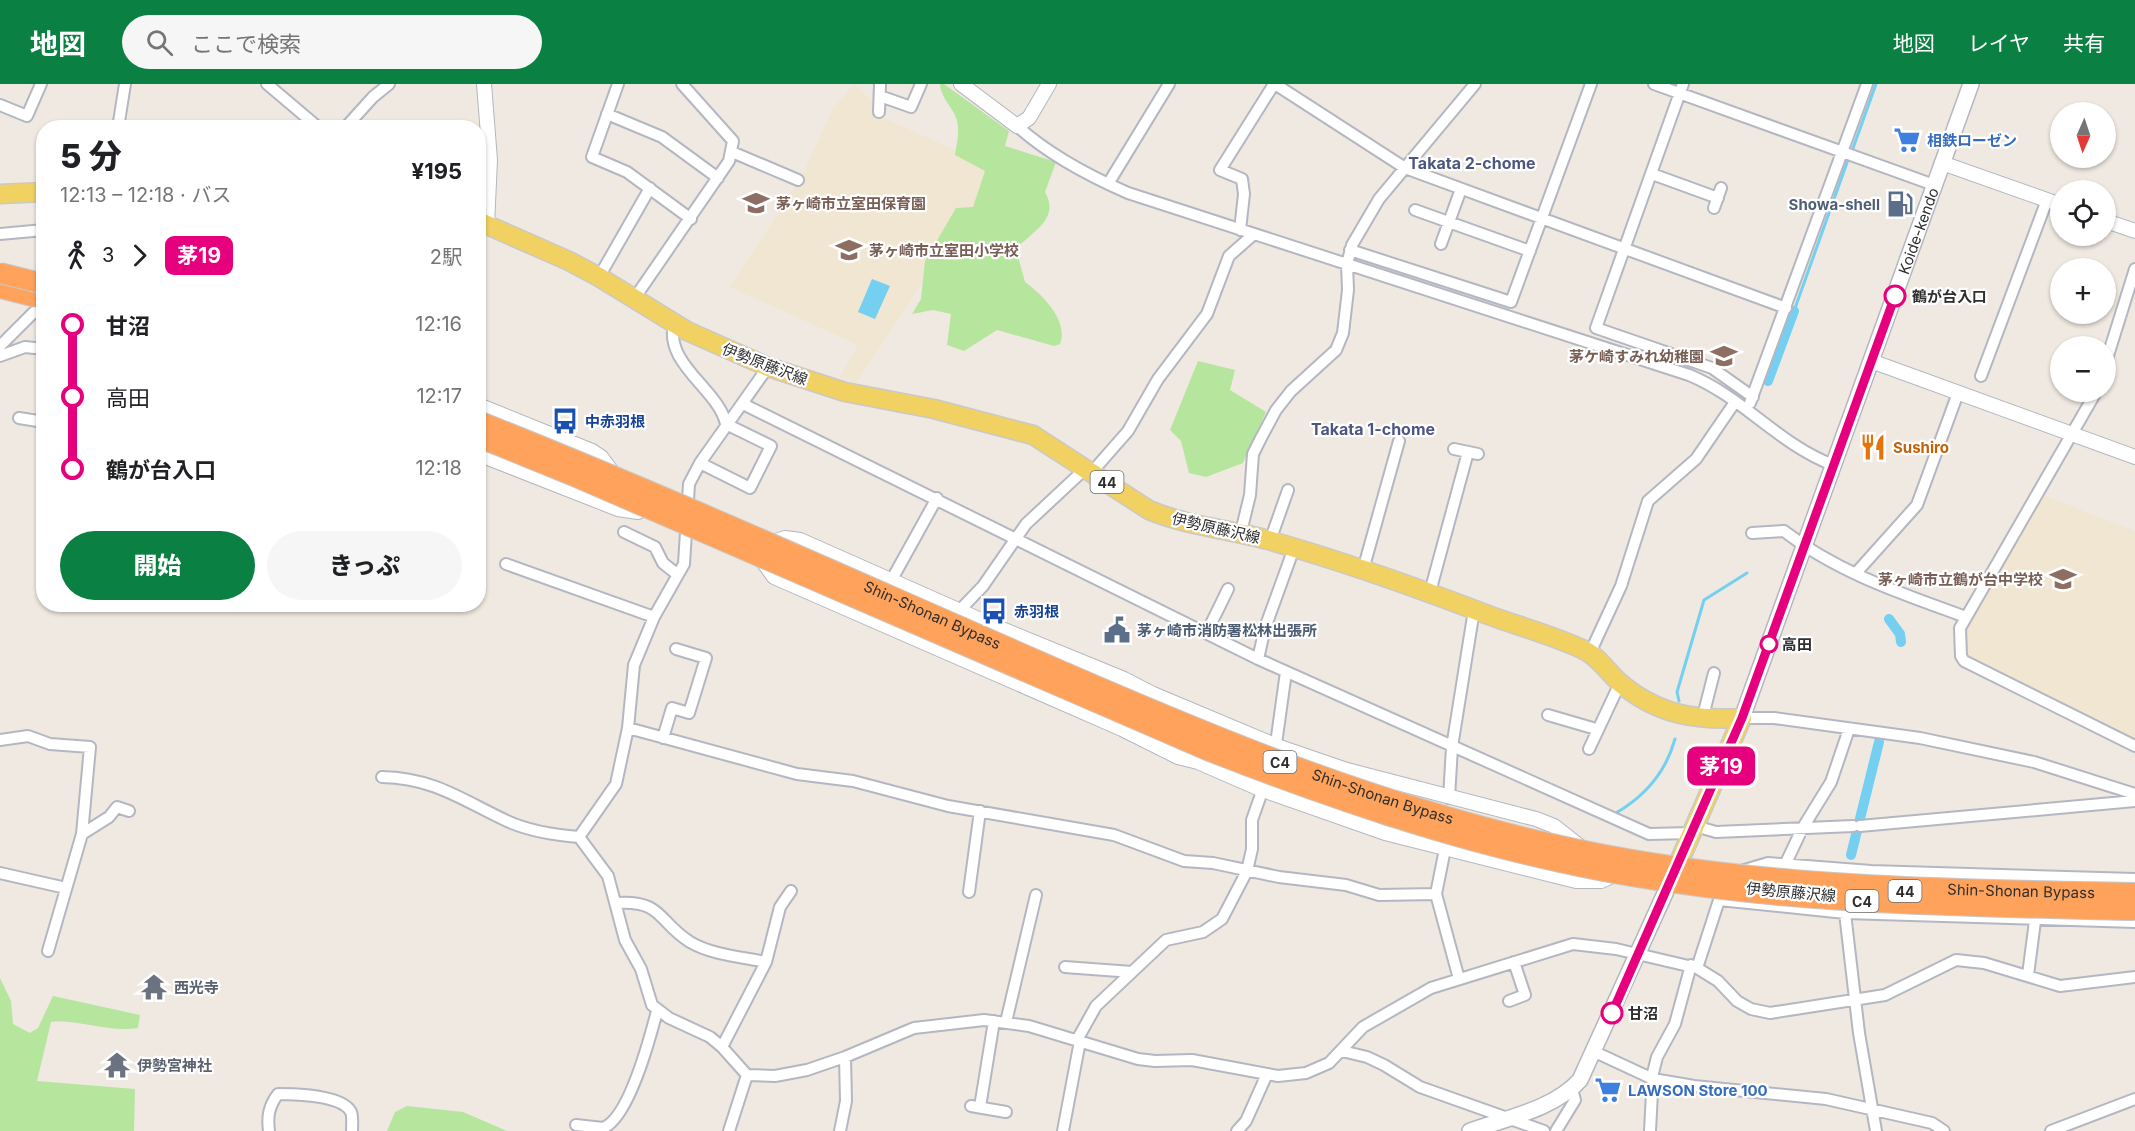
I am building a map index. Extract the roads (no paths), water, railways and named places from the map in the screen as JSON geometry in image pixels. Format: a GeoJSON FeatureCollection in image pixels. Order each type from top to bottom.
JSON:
{"type":"FeatureCollection","features":[{"type":"Feature","properties":{"kind":"highway"},"geometry":{"type":"LineString","coordinates":[[0,273],[36,287]]}},
{"type":"Feature","properties":{"kind":"highway"},"geometry":{"type":"LineString","coordinates":[[0,288],[36,289]]}},
{"type":"Feature","properties":{"kind":"highway","name":"Shin-Shonan Bypass"},"geometry":{"type":"LineString","coordinates":[[486,424],[628,483],[1208,733],[1320,777],[1465,822],[1624,859],[1770,879],[1950,889],[2135,895]]}},
{"type":"Feature","properties":{"kind":"highway","name":"Shin-Shonan Bypass"},"geometry":{"type":"LineString","coordinates":[[486,440],[574,476],[1207,750],[1293,783],[1433,830],[1592,869],[1717,889],[1859,901],[2135,907]]}},
{"type":"Feature","properties":{"kind":"main road","name":"Koide-kendo"},"geometry":{"type":"LineString","coordinates":[[1742,718],[1971,84]]}},
{"type":"Feature","properties":{"kind":"main road"},"geometry":{"type":"LineString","coordinates":[[0,194],[36,192]]}},
{"type":"Feature","properties":{"kind":"main road","name":"伊勢原藤沢線"},"geometry":{"type":"LineString","coordinates":[[486,224],[599,277],[674,324],[768,367],[845,392],[934,409],[1033,435],[1162,516],[1195,525],[1241,532],[1363,570],[1430,592],[1590,653],[1620,683],[1667,710],[1702,720],[1742,718]]}},
{"type":"Feature","properties":{"kind":"main road"},"geometry":{"type":"LineString","coordinates":[[1470,1131],[1547,1104],[1572,1089],[1580,1080],[1638,955],[1742,718]]}},
{"type":"Feature","properties":{"kind":"main road","name":"伊勢原藤沢線"},"geometry":{"type":"LineString","coordinates":[[1674,874],[1727,888],[1892,907],[2135,907]]}},
{"type":"Feature","properties":{"kind":"main road","name":"伊勢原藤沢線"},"geometry":{"type":"LineString","coordinates":[[1727,888],[2135,895]]}},
{"type":"Feature","properties":{"kind":"street"},"geometry":{"type":"LineString","coordinates":[[0,105],[27,116],[41,84]]}},
{"type":"Feature","properties":{"kind":"street"},"geometry":{"type":"LineString","coordinates":[[119,120],[125,84]]}},
{"type":"Feature","properties":{"kind":"street"},"geometry":{"type":"LineString","coordinates":[[267,84],[310,120]]}},
{"type":"Feature","properties":{"kind":"street"},"geometry":{"type":"LineString","coordinates":[[352,120],[373,97],[389,84]]}},
{"type":"Feature","properties":{"kind":"street"},"geometry":{"type":"LineString","coordinates":[[484,84],[490,160],[486,196]]}},
{"type":"Feature","properties":{"kind":"street"},"geometry":{"type":"LineString","coordinates":[[618,84],[592,157],[627,172],[691,219]]}},
{"type":"Feature","properties":{"kind":"street"},"geometry":{"type":"LineString","coordinates":[[634,299],[691,219],[729,161],[732,152],[733,141],[682,84]]}},
{"type":"Feature","properties":{"kind":"street"},"geometry":{"type":"LineString","coordinates":[[879,112],[880,84]]}},
{"type":"Feature","properties":{"kind":"street"},"geometry":{"type":"LineString","coordinates":[[880,96],[911,107],[921,84]]}},
{"type":"Feature","properties":{"kind":"street"},"geometry":{"type":"LineString","coordinates":[[961,84],[1041,146],[1108,184],[1240,230],[1689,375],[1748,409],[1803,453],[1833,465]]}},
{"type":"Feature","properties":{"kind":"street"},"geometry":{"type":"LineString","coordinates":[[1017,126],[1029,118],[1049,84]]}},
{"type":"Feature","properties":{"kind":"street"},"geometry":{"type":"LineString","coordinates":[[1108,184],[1169,84]]}},
{"type":"Feature","properties":{"kind":"street"},"geometry":{"type":"LineString","coordinates":[[1240,230],[1244,194],[1242,179],[1220,170],[1274,84],[1405,168],[1786,308]]}},
{"type":"Feature","properties":{"kind":"street"},"geometry":{"type":"LineString","coordinates":[[1241,532],[1250,495],[1253,454],[1261,438],[1276,410],[1291,391],[1336,350],[1343,333],[1348,290],[1347,264],[1350,250],[1368,215],[1475,84]]}},
{"type":"Feature","properties":{"kind":"street"},"geometry":{"type":"LineString","coordinates":[[1350,250],[1511,302],[1591,84]]}},
{"type":"Feature","properties":{"kind":"street"},"geometry":{"type":"LineString","coordinates":[[1654,84],[1682,89],[1846,154],[1934,185]]}},
{"type":"Feature","properties":{"kind":"street"},"geometry":{"type":"LineString","coordinates":[[1748,409],[1846,154],[1866,84]]}},
{"type":"Feature","properties":{"kind":"street"},"geometry":{"type":"LineString","coordinates":[[1682,89],[1596,328],[1712,368],[1753,397]]}},
{"type":"Feature","properties":{"kind":"street"},"geometry":{"type":"LineString","coordinates":[[608,114],[662,136],[718,178]]}},
{"type":"Feature","properties":{"kind":"street"},"geometry":{"type":"LineString","coordinates":[[732,152],[798,180]]}},
{"type":"Feature","properties":{"kind":"street"},"geometry":{"type":"LineString","coordinates":[[1942,163],[2050,201]]}},
{"type":"Feature","properties":{"kind":"street"},"geometry":{"type":"LineString","coordinates":[[1652,174],[1718,198]]}},
{"type":"Feature","properties":{"kind":"street"},"geometry":{"type":"LineString","coordinates":[[599,277],[650,188]]}},
{"type":"Feature","properties":{"kind":"street"},"geometry":{"type":"LineString","coordinates":[[1441,244],[1461,189]]}},
{"type":"Feature","properties":{"kind":"street"},"geometry":{"type":"LineString","coordinates":[[1981,376],[2047,200]]}},
{"type":"Feature","properties":{"kind":"street"},"geometry":{"type":"LineString","coordinates":[[1415,210],[1530,251]]}},
{"type":"Feature","properties":{"kind":"street"},"geometry":{"type":"LineString","coordinates":[[2116,224],[2135,231]]}},
{"type":"Feature","properties":{"kind":"street"},"geometry":{"type":"LineString","coordinates":[[0,234],[36,231]]}},
{"type":"Feature","properties":{"kind":"street"},"geometry":{"type":"LineString","coordinates":[[934,647],[956,609],[988,579],[1026,524],[1089,470],[1124,436],[1158,379],[1208,314],[1229,256],[1254,234]]}},
{"type":"Feature","properties":{"kind":"street"},"geometry":{"type":"LineString","coordinates":[[2114,336],[2135,269]]}},
{"type":"Feature","properties":{"kind":"street"},"geometry":{"type":"LineString","coordinates":[[0,282],[36,288]]}},
{"type":"Feature","properties":{"kind":"street"},"geometry":{"type":"LineString","coordinates":[[0,346],[27,317],[36,313]]}},
{"type":"Feature","properties":{"kind":"street"},"geometry":{"type":"LineString","coordinates":[[674,324],[672,331],[684,365],[720,405],[726,424],[771,446],[750,488],[700,463]]}},
{"type":"Feature","properties":{"kind":"street"},"geometry":{"type":"LineString","coordinates":[[0,356],[25,347],[36,348]]}},
{"type":"Feature","properties":{"kind":"street"},"geometry":{"type":"LineString","coordinates":[[1871,362],[2135,457]]}},
{"type":"Feature","properties":{"kind":"street"},"geometry":{"type":"LineString","coordinates":[[579,837],[616,784],[628,728],[634,665],[654,617],[684,564],[689,484],[726,424],[743,404],[768,367]]}},
{"type":"Feature","properties":{"kind":"street"},"geometry":{"type":"LineString","coordinates":[[1856,573],[1917,505],[1958,393]]}},
{"type":"Feature","properties":{"kind":"street"},"geometry":{"type":"LineString","coordinates":[[1590,653],[1618,595],[1648,501],[1696,459],[1735,402]]}},
{"type":"Feature","properties":{"kind":"street"},"geometry":{"type":"LineString","coordinates":[[2090,402],[1960,628],[1961,656],[1964,661],[2135,746]]}},
{"type":"Feature","properties":{"kind":"street"},"geometry":{"type":"LineString","coordinates":[[743,404],[937,498],[1014,540],[1207,632],[1258,659],[1649,834],[1693,830],[1716,832],[1857,826],[2135,801]]}},
{"type":"Feature","properties":{"kind":"street"},"geometry":{"type":"LineString","coordinates":[[486,408],[592,451],[601,457],[621,483],[670,507]]}},
{"type":"Feature","properties":{"kind":"street"},"geometry":{"type":"LineString","coordinates":[[19,418],[36,421]]}},
{"type":"Feature","properties":{"kind":"street"},"geometry":{"type":"LineString","coordinates":[[1363,570],[1399,441]]}},
{"type":"Feature","properties":{"kind":"street"},"geometry":{"type":"LineString","coordinates":[[1430,592],[1473,453],[1454,449]]}},
{"type":"Feature","properties":{"kind":"street"},"geometry":{"type":"LineString","coordinates":[[486,457],[618,509],[638,512],[652,504],[661,503],[756,547],[785,538],[800,540],[1276,746],[1347,770],[1536,819],[1554,826],[1589,853],[1674,874]]}},
{"type":"Feature","properties":{"kind":"street"},"geometry":{"type":"LineString","coordinates":[[1270,541],[1288,490]]}},
{"type":"Feature","properties":{"kind":"street"},"geometry":{"type":"LineString","coordinates":[[891,581],[937,498]]}},
{"type":"Feature","properties":{"kind":"street"},"geometry":{"type":"LineString","coordinates":[[1752,533],[1784,531],[1804,546],[1867,580],[1966,617]]}},
{"type":"Feature","properties":{"kind":"street"},"geometry":{"type":"LineString","coordinates":[[624,532],[655,547],[663,563],[678,575]]}},
{"type":"Feature","properties":{"kind":"street"},"geometry":{"type":"LineString","coordinates":[[756,547],[761,561],[774,577],[1122,729],[1167,753],[1198,762],[1348,821],[1444,849],[1576,881],[1601,881],[1623,872],[1674,874]]}},
{"type":"Feature","properties":{"kind":"street"},"geometry":{"type":"LineString","coordinates":[[1258,659],[1265,628],[1294,548]]}},
{"type":"Feature","properties":{"kind":"street"},"geometry":{"type":"LineString","coordinates":[[506,564],[654,617]]}},
{"type":"Feature","properties":{"kind":"street"},"geometry":{"type":"LineString","coordinates":[[1207,632],[1228,589]]}},
{"type":"Feature","properties":{"kind":"street"},"geometry":{"type":"LineString","coordinates":[[1449,798],[1452,747],[1474,610]]}},
{"type":"Feature","properties":{"kind":"street"},"geometry":{"type":"LineString","coordinates":[[663,738],[672,708],[689,713],[706,658],[676,649]]}},
{"type":"Feature","properties":{"kind":"street"},"geometry":{"type":"LineString","coordinates":[[1076,1131],[1064,1129],[1079,1040],[1096,1006],[1166,940],[1203,932],[1222,919],[1247,871],[1252,849],[1252,820],[1265,790],[1276,746],[1286,672]]}},
{"type":"Feature","properties":{"kind":"street"},"geometry":{"type":"LineString","coordinates":[[1702,720],[1714,673]]}},
{"type":"Feature","properties":{"kind":"street"},"geometry":{"type":"LineString","coordinates":[[1588,749],[1620,683]]}},
{"type":"Feature","properties":{"kind":"street"},"geometry":{"type":"LineString","coordinates":[[1548,715],[1596,729]]}},
{"type":"Feature","properties":{"kind":"street"},"geometry":{"type":"LineString","coordinates":[[1742,718],[1774,718],[1920,738],[1985,750],[2034,762],[2135,794]]}},
{"type":"Feature","properties":{"kind":"street"},"geometry":{"type":"LineString","coordinates":[[628,728],[797,774],[853,781],[914,799],[1114,835],[1184,861],[1213,863],[1247,871],[1346,885],[1379,895],[1436,894]]}},
{"type":"Feature","properties":{"kind":"street"},"geometry":{"type":"LineString","coordinates":[[1785,865],[1802,829],[1831,782],[1849,729]]}},
{"type":"Feature","properties":{"kind":"street"},"geometry":{"type":"LineString","coordinates":[[0,740],[27,736],[50,744],[90,747],[82,834],[48,951]]}},
{"type":"Feature","properties":{"kind":"street"},"geometry":{"type":"LineString","coordinates":[[382,777],[406,777],[436,785],[508,821],[555,835],[579,837],[601,864],[617,903],[625,940],[641,969],[657,1011],[648,1045],[618,1118],[603,1128],[576,1125]]}},
{"type":"Feature","properties":{"kind":"street"},"geometry":{"type":"LineString","coordinates":[[82,834],[109,817],[117,807],[129,810]]}},
{"type":"Feature","properties":{"kind":"street"},"geometry":{"type":"LineString","coordinates":[[969,892],[980,811]]}},
{"type":"Feature","properties":{"kind":"street"},"geometry":{"type":"LineString","coordinates":[[1444,849],[1436,894],[1447,938],[1454,953],[1459,979]]}},
{"type":"Feature","properties":{"kind":"street"},"geometry":{"type":"LineString","coordinates":[[1650,1131],[1653,1079],[1657,1057],[1675,1024],[1694,967],[1727,888],[1742,870],[1756,865],[1785,865],[1871,871],[2135,879]]}},
{"type":"Feature","properties":{"kind":"street"},"geometry":{"type":"LineString","coordinates":[[0,873],[66,888]]}},
{"type":"Feature","properties":{"kind":"street"},"geometry":{"type":"LineString","coordinates":[[1727,888],[1845,913],[1892,907],[2035,921],[2135,922]]}},
{"type":"Feature","properties":{"kind":"street"},"geometry":{"type":"LineString","coordinates":[[722,1047],[766,962],[780,907],[791,891]]}},
{"type":"Feature","properties":{"kind":"street"},"geometry":{"type":"LineString","coordinates":[[1006,1022],[1036,895]]}},
{"type":"Feature","properties":{"kind":"street"},"geometry":{"type":"LineString","coordinates":[[617,903],[638,901],[648,905],[690,941],[705,949],[766,962]]}},
{"type":"Feature","properties":{"kind":"street"},"geometry":{"type":"LineString","coordinates":[[1845,913],[1876,1131]]}},
{"type":"Feature","properties":{"kind":"street"},"geometry":{"type":"LineString","coordinates":[[2028,975],[2035,921]]}},
{"type":"Feature","properties":{"kind":"street"},"geometry":{"type":"LineString","coordinates":[[657,1011],[697,1030],[722,1047],[747,1075],[775,1076],[807,1070],[845,1058],[914,1028],[994,1021],[1079,1040],[1138,1059],[1192,1060],[1267,1074],[1306,1073],[1329,1063],[1363,1028],[1395,1006],[1431,988],[1573,944],[1616,949],[1694,967],[1718,981],[1737,1001],[1760,1012],[1770,1013],[1898,991],[1956,960],[1984,963],[2060,986],[2135,977]]}},
{"type":"Feature","properties":{"kind":"street"},"geometry":{"type":"LineString","coordinates":[[1509,1001],[1525,995],[1514,962]]}},
{"type":"Feature","properties":{"kind":"street"},"geometry":{"type":"LineString","coordinates":[[1065,967],[1132,972]]}},
{"type":"Feature","properties":{"kind":"street"},"geometry":{"type":"LineString","coordinates":[[994,1021],[976,1107],[1006,1112]]}},
{"type":"Feature","properties":{"kind":"street"},"geometry":{"type":"LineString","coordinates":[[1342,1051],[1367,1057],[1420,1087],[1544,1131]]}},
{"type":"Feature","properties":{"kind":"street"},"geometry":{"type":"LineString","coordinates":[[1594,1052],[1653,1079],[1730,1090],[1826,1099],[1932,1123],[1944,1131]]}},
{"type":"Feature","properties":{"kind":"street"},"geometry":{"type":"LineString","coordinates":[[840,1131],[846,1101],[845,1058]]}},
{"type":"Feature","properties":{"kind":"street"},"geometry":{"type":"LineString","coordinates":[[1242,1130],[1258,1099],[1267,1074]]}},
{"type":"Feature","properties":{"kind":"street"},"geometry":{"type":"LineString","coordinates":[[729,1131],[747,1075]]}},
{"type":"Feature","properties":{"kind":"street"},"geometry":{"type":"LineString","coordinates":[[1556,1131],[1575,1100],[1572,1089]]}},
{"type":"Feature","properties":{"kind":"street"},"geometry":{"type":"LineString","coordinates":[[269,1131],[267,1118],[271,1104],[278,1094],[326,1098],[348,1109],[352,1114],[352,1131]]}},
{"type":"Feature","properties":{"kind":"street"},"geometry":{"type":"LineString","coordinates":[[2051,1131],[2135,1099]]}},
{"type":"Feature","properties":{"kind":"water"},"geometry":{"type":"Polygon","coordinates":[[[872,279],[890,286],[875,319],[858,312],[872,279]]]}},
{"type":"Feature","properties":{"kind":"waterway"},"geometry":{"type":"LineString","coordinates":[[1852,151],[1876,84]]}},
{"type":"Feature","properties":{"kind":"waterway"},"geometry":{"type":"LineString","coordinates":[[1794,311],[1849,157]]}},
{"type":"Feature","properties":{"kind":"waterway"},"geometry":{"type":"LineString","coordinates":[[1768,381],[1794,311]]}},
{"type":"Feature","properties":{"kind":"waterway"},"geometry":{"type":"LineString","coordinates":[[1679,701],[1677,692],[1704,600],[1747,573]]}},
{"type":"Feature","properties":{"kind":"waterway"},"geometry":{"type":"LineString","coordinates":[[1889,619],[1900,634],[1901,642]]}},
{"type":"Feature","properties":{"kind":"waterway"},"geometry":{"type":"LineString","coordinates":[[1616,813],[1636,799],[1653,782],[1666,762],[1675,739]]}},
{"type":"Feature","properties":{"kind":"waterway"},"geometry":{"type":"LineString","coordinates":[[1851,855],[1879,742]]}},
{"type":"Feature","properties":{"kind":"place","name":"相鉄ローゼン"},"geometry":{"type":"Point","coordinates":[1907,140]}},
{"type":"Feature","properties":{"kind":"place","name":"茅ヶ崎市立室田保育園"},"geometry":{"type":"Point","coordinates":[756,203]}},
{"type":"Feature","properties":{"kind":"place","name":"Showa-shell"},"geometry":{"type":"Point","coordinates":[1900,204]}},
{"type":"Feature","properties":{"kind":"place","name":"茅ヶ崎市立室田小学校"},"geometry":{"type":"Point","coordinates":[849,250]}},
{"type":"Feature","properties":{"kind":"place","name":"鶴が台入口"},"geometry":{"type":"Point","coordinates":[1895,296]}},
{"type":"Feature","properties":{"kind":"place","name":"茅ケ崎すみれ幼稚園"},"geometry":{"type":"Point","coordinates":[1724,356]}},
{"type":"Feature","properties":{"kind":"place","name":"中赤羽根"},"geometry":{"type":"Point","coordinates":[565,421]}},
{"type":"Feature","properties":{"kind":"place","name":"Sushiro"},"geometry":{"type":"Point","coordinates":[1873,447]}},
{"type":"Feature","properties":{"kind":"place","name":"茅ヶ崎市立鶴が台中学校"},"geometry":{"type":"Point","coordinates":[2063,579]}},
{"type":"Feature","properties":{"kind":"place","name":"赤羽根"},"geometry":{"type":"Point","coordinates":[994,611]}},
{"type":"Feature","properties":{"kind":"place","name":"茅ヶ崎市消防署松林出張所"},"geometry":{"type":"Point","coordinates":[1117,630]}},
{"type":"Feature","properties":{"kind":"place","name":"高田"},"geometry":{"type":"Point","coordinates":[1769,644]}},
{"type":"Feature","properties":{"kind":"place","name":"西光寺"},"geometry":{"type":"Point","coordinates":[154,987]}},
{"type":"Feature","properties":{"kind":"place","name":"甘沼"},"geometry":{"type":"Point","coordinates":[1612,1013]}},
{"type":"Feature","properties":{"kind":"place","name":"伊勢宮神社"},"geometry":{"type":"Point","coordinates":[117,1065]}},
{"type":"Feature","properties":{"kind":"place","name":"LAWSON Store 100"},"geometry":{"type":"Point","coordinates":[1608,1090]}},
{"type":"Feature","properties":{"kind":"district","name":"Takata 2-chome"},"geometry":{"type":"Point","coordinates":[1472,163]}},
{"type":"Feature","properties":{"kind":"district","name":"Takata 1-chome"},"geometry":{"type":"Point","coordinates":[1373,429]}}]}
